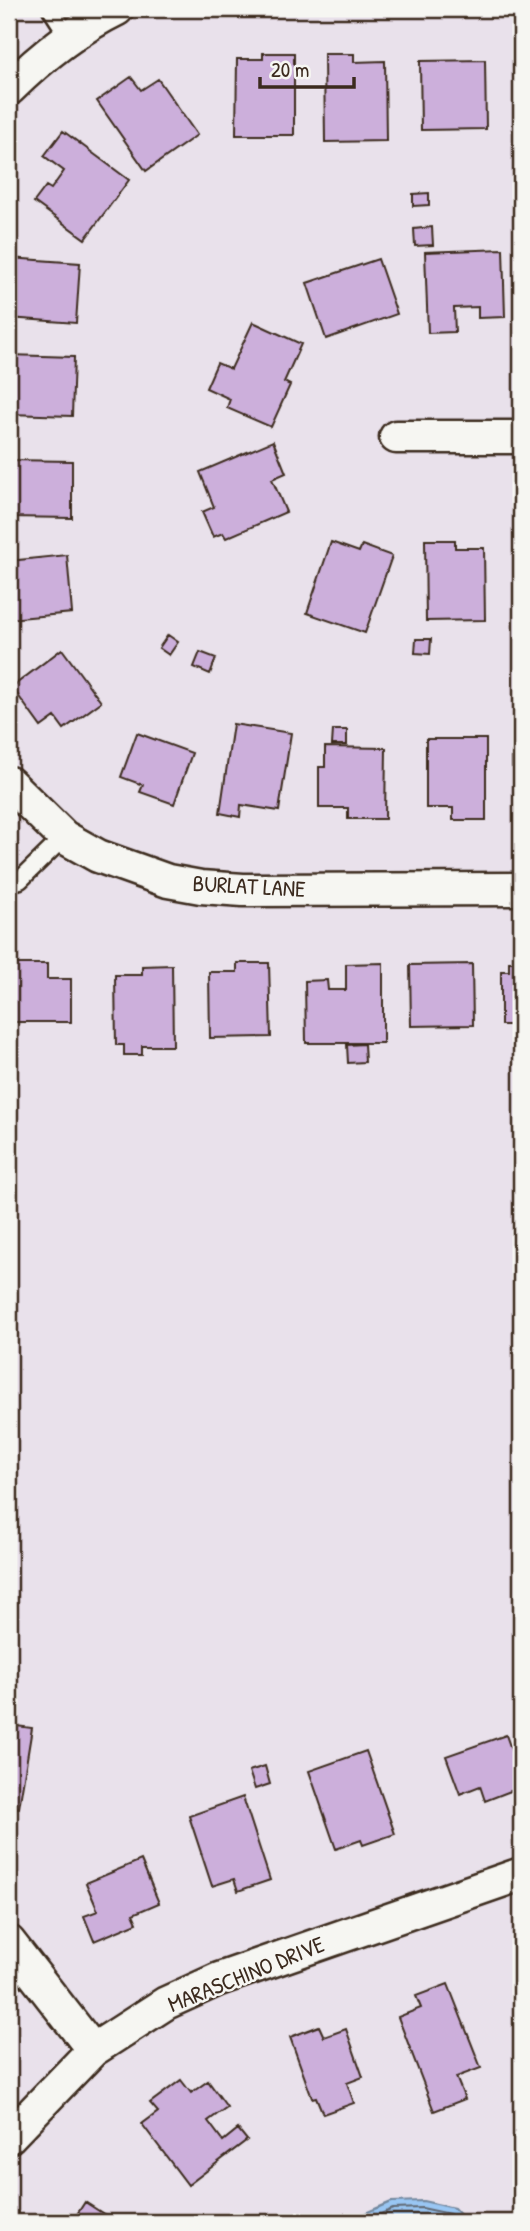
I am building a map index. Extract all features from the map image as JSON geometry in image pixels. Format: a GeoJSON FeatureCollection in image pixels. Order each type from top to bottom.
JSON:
{"type":"FeatureCollection","features":[{"type":"Feature","properties":{"kind":"street"},"geometry":{"type":"LineString","coordinates":[[9,89],[69,37],[88,23],[117,9]]}},
{"type":"Feature","properties":{"kind":"street"},"geometry":{"type":"LineString","coordinates":[[396,437],[521,437]]}},
{"type":"Feature","properties":{"kind":"street","name":"BURLAT LANE"},"geometry":{"type":"LineString","coordinates":[[9,783],[64,837],[97,856],[168,881],[243,890],[521,889]]}},
{"type":"Feature","properties":{"kind":"street","name":"MARASCHINO DRIVE"},"geometry":{"type":"LineString","coordinates":[[9,2137],[93,2050],[166,2003],[219,1979],[521,1874]]}},
{"type":"Feature","properties":{"kind":"street"},"geometry":{"type":"LineString","coordinates":[[9,1942],[93,2050]]}},
{"type":"Feature","properties":{"kind":"lane"},"geometry":{"type":"LineString","coordinates":[[51,9],[69,37]]}},
{"type":"Feature","properties":{"kind":"lane"},"geometry":{"type":"LineString","coordinates":[[9,883],[20,880],[64,837]]}},
{"type":"Feature","properties":{"kind":"water"},"geometry":{"type":"Polygon","coordinates":[[[423,2201],[454,2208],[467,2222],[344,2222],[391,2202],[423,2201]]]}},
{"type":"Feature","properties":{"kind":"building"},"geometry":{"type":"Polygon","coordinates":[[[263,53],[294,53],[294,135],[236,135],[237,59],[263,59],[263,53]]]}},
{"type":"Feature","properties":{"kind":"building"},"geometry":{"type":"Polygon","coordinates":[[[324,54],[354,54],[354,62],[385,61],[386,141],[325,142],[324,54]]]}},
{"type":"Feature","properties":{"kind":"building"},"geometry":{"type":"Polygon","coordinates":[[[485,60],[486,129],[421,130],[420,61],[485,60]]]}},
{"type":"Feature","properties":{"kind":"building"},"geometry":{"type":"Polygon","coordinates":[[[521,67],[521,134],[520,134],[521,67]]]}},
{"type":"Feature","properties":{"kind":"building"},"geometry":{"type":"Polygon","coordinates":[[[131,77],[141,90],[158,79],[197,135],[146,171],[97,101],[131,77]]]}},
{"type":"Feature","properties":{"kind":"building"},"geometry":{"type":"Polygon","coordinates":[[[63,131],[129,180],[85,239],[34,202],[46,186],[51,189],[64,171],[44,156],[63,131]]]}},
{"type":"Feature","properties":{"kind":"building"},"geometry":{"type":"Polygon","coordinates":[[[429,193],[429,205],[413,206],[413,194],[429,193]]]}},
{"type":"Feature","properties":{"kind":"building"},"geometry":{"type":"Polygon","coordinates":[[[432,227],[433,245],[415,246],[414,229],[432,227]]]}},
{"type":"Feature","properties":{"kind":"building"},"geometry":{"type":"Polygon","coordinates":[[[503,249],[505,317],[478,318],[478,307],[454,308],[455,332],[428,333],[425,252],[503,249]]]}},
{"type":"Feature","properties":{"kind":"building"},"geometry":{"type":"Polygon","coordinates":[[[9,258],[80,263],[76,323],[9,318],[9,258]]]}},
{"type":"Feature","properties":{"kind":"building"},"geometry":{"type":"Polygon","coordinates":[[[378,259],[397,314],[326,339],[307,283],[378,259]]]}},
{"type":"Feature","properties":{"kind":"building"},"geometry":{"type":"Polygon","coordinates":[[[518,293],[521,293],[521,362],[520,362],[518,293]]]}},
{"type":"Feature","properties":{"kind":"building"},"geometry":{"type":"Polygon","coordinates":[[[253,322],[301,344],[284,382],[290,385],[271,427],[227,408],[230,399],[206,388],[217,363],[231,369],[253,322]]]}},
{"type":"Feature","properties":{"kind":"building"},"geometry":{"type":"Polygon","coordinates":[[[9,355],[74,357],[72,416],[9,414],[9,355]]]}},
{"type":"Feature","properties":{"kind":"building"},"geometry":{"type":"Polygon","coordinates":[[[273,441],[286,473],[272,479],[286,512],[226,538],[223,533],[213,537],[202,512],[214,507],[200,472],[273,441]]]}},
{"type":"Feature","properties":{"kind":"building"},"geometry":{"type":"Polygon","coordinates":[[[9,460],[72,461],[72,518],[9,517],[9,460]]]}},
{"type":"Feature","properties":{"kind":"building"},"geometry":{"type":"Polygon","coordinates":[[[425,540],[455,540],[455,548],[484,548],[485,620],[426,621],[425,540]]]}},
{"type":"Feature","properties":{"kind":"building"},"geometry":{"type":"Polygon","coordinates":[[[331,542],[359,552],[362,545],[392,556],[365,633],[307,613],[331,542]]]}},
{"type":"Feature","properties":{"kind":"building"},"geometry":{"type":"Polygon","coordinates":[[[67,555],[72,613],[9,619],[9,561],[67,555]]]}},
{"type":"Feature","properties":{"kind":"building"},"geometry":{"type":"Polygon","coordinates":[[[168,635],[178,642],[169,655],[159,648],[168,635]]]}},
{"type":"Feature","properties":{"kind":"building"},"geometry":{"type":"Polygon","coordinates":[[[416,639],[431,639],[430,654],[415,653],[416,639]]]}},
{"type":"Feature","properties":{"kind":"building"},"geometry":{"type":"Polygon","coordinates":[[[62,649],[101,702],[64,729],[55,717],[41,727],[12,687],[62,649]]]}},
{"type":"Feature","properties":{"kind":"building"},"geometry":{"type":"Polygon","coordinates":[[[200,652],[216,658],[210,674],[194,667],[200,652]]]}},
{"type":"Feature","properties":{"kind":"building"},"geometry":{"type":"Polygon","coordinates":[[[233,724],[291,733],[279,811],[241,805],[240,817],[220,813],[233,724]]]}},
{"type":"Feature","properties":{"kind":"building"},"geometry":{"type":"Polygon","coordinates":[[[333,730],[347,730],[347,745],[332,745],[333,730]]]}},
{"type":"Feature","properties":{"kind":"building"},"geometry":{"type":"Polygon","coordinates":[[[137,733],[192,753],[174,804],[140,792],[143,785],[121,777],[137,733]]]}},
{"type":"Feature","properties":{"kind":"building"},"geometry":{"type":"Polygon","coordinates":[[[426,739],[486,739],[486,820],[453,820],[453,808],[426,808],[426,739]]]}},
{"type":"Feature","properties":{"kind":"building"},"geometry":{"type":"Polygon","coordinates":[[[325,747],[386,748],[385,819],[348,819],[348,808],[319,808],[319,767],[325,767],[325,747]]]}},
{"type":"Feature","properties":{"kind":"building"},"geometry":{"type":"Polygon","coordinates":[[[512,752],[521,752],[521,766],[512,767],[512,752]]]}},
{"type":"Feature","properties":{"kind":"building"},"geometry":{"type":"Polygon","coordinates":[[[509,962],[521,962],[521,1025],[501,1025],[501,971],[509,971],[509,962]]]}},
{"type":"Feature","properties":{"kind":"building"},"geometry":{"type":"Polygon","coordinates":[[[237,963],[269,963],[271,1037],[210,1038],[209,972],[237,972],[237,963]]]}},
{"type":"Feature","properties":{"kind":"building"},"geometry":{"type":"Polygon","coordinates":[[[383,963],[383,1043],[306,1043],[305,981],[327,980],[328,990],[346,990],[346,964],[383,963]]]}},
{"type":"Feature","properties":{"kind":"building"},"geometry":{"type":"Polygon","coordinates":[[[10,964],[47,964],[47,979],[71,979],[71,1022],[10,1022],[10,964]]]}},
{"type":"Feature","properties":{"kind":"building"},"geometry":{"type":"Polygon","coordinates":[[[472,964],[473,1025],[411,1026],[410,965],[472,964]]]}},
{"type":"Feature","properties":{"kind":"building"},"geometry":{"type":"Polygon","coordinates":[[[172,965],[173,1046],[142,1046],[142,1055],[124,1055],[124,1045],[116,1045],[115,975],[142,975],[142,966],[172,965]]]}},
{"type":"Feature","properties":{"kind":"building"},"geometry":{"type":"Polygon","coordinates":[[[364,1044],[365,1062],[348,1063],[347,1045],[364,1044]]]}},
{"type":"Feature","properties":{"kind":"building"},"geometry":{"type":"Polygon","coordinates":[[[9,1725],[32,1728],[19,1808],[9,1807],[9,1725]]]}},
{"type":"Feature","properties":{"kind":"building"},"geometry":{"type":"Polygon","coordinates":[[[506,1735],[521,1778],[521,1787],[485,1801],[480,1786],[460,1794],[446,1756],[506,1735]]]}},
{"type":"Feature","properties":{"kind":"building"},"geometry":{"type":"Polygon","coordinates":[[[366,1751],[395,1834],[363,1845],[361,1840],[336,1849],[309,1771],[366,1751]]]}},
{"type":"Feature","properties":{"kind":"building"},"geometry":{"type":"Polygon","coordinates":[[[265,1766],[270,1784],[255,1789],[249,1771],[265,1766]]]}},
{"type":"Feature","properties":{"kind":"building"},"geometry":{"type":"Polygon","coordinates":[[[243,1797],[270,1880],[238,1891],[234,1879],[212,1886],[189,1816],[243,1797]]]}},
{"type":"Feature","properties":{"kind":"building"},"geometry":{"type":"Polygon","coordinates":[[[141,1860],[159,1903],[133,1914],[137,1923],[94,1941],[84,1916],[98,1911],[86,1883],[141,1860]]]}},
{"type":"Feature","properties":{"kind":"building"},"geometry":{"type":"Polygon","coordinates":[[[448,1984],[481,2068],[456,2077],[465,2099],[434,2111],[398,2017],[421,2008],[416,1996],[448,1984]]]}},
{"type":"Feature","properties":{"kind":"building"},"geometry":{"type":"Polygon","coordinates":[[[319,2026],[324,2037],[346,2029],[363,2077],[347,2083],[354,2103],[323,2114],[316,2097],[312,2098],[290,2037],[319,2026]]]}},
{"type":"Feature","properties":{"kind":"building"},"geometry":{"type":"Polygon","coordinates":[[[181,2080],[191,2093],[208,2081],[227,2107],[208,2121],[223,2141],[238,2129],[247,2140],[188,2185],[142,2124],[158,2112],[150,2103],[181,2080]]]}},
{"type":"Feature","properties":{"kind":"building"},"geometry":{"type":"Polygon","coordinates":[[[85,2202],[116,2222],[72,2222],[85,2202]]]}}]}
